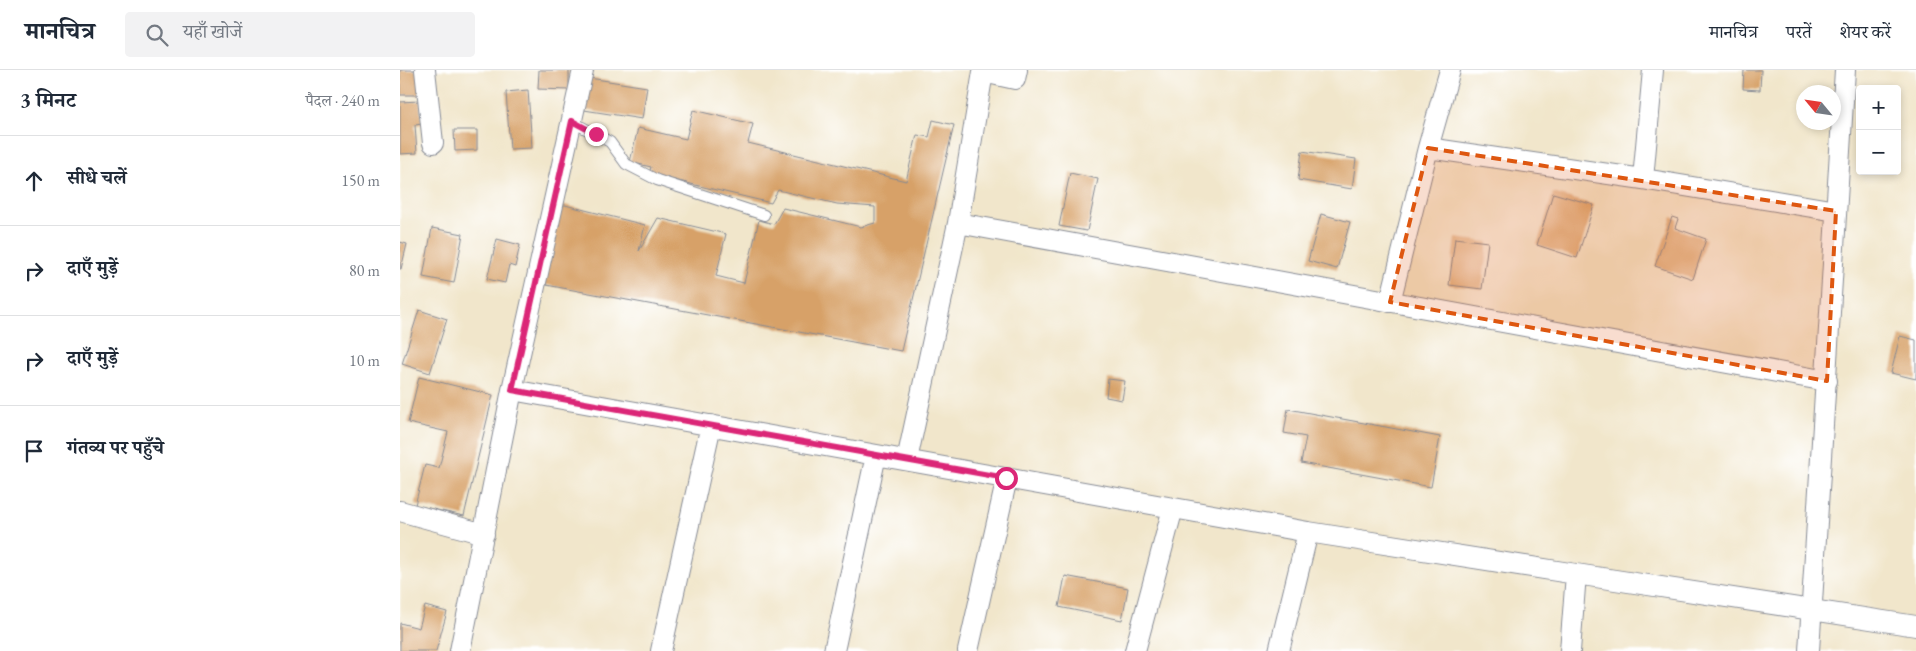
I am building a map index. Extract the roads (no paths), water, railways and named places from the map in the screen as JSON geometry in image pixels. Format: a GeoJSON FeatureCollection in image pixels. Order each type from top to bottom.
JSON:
{"type":"FeatureCollection","features":[{"type":"Feature","properties":{"kind":"street"},"geometry":{"type":"LineString","coordinates":[[425,70],[433,143]]}},
{"type":"Feature","properties":{"kind":"street"},"geometry":{"type":"LineString","coordinates":[[460,651],[512,390],[583,70]]}},
{"type":"Feature","properties":{"kind":"street"},"geometry":{"type":"LineString","coordinates":[[907,460],[958,223],[983,72],[1015,79],[1017,70]]}},
{"type":"Feature","properties":{"kind":"street"},"geometry":{"type":"LineString","coordinates":[[1390,302],[1448,70]]}},
{"type":"Feature","properties":{"kind":"street"},"geometry":{"type":"LineString","coordinates":[[1643,179],[1653,70]]}},
{"type":"Feature","properties":{"kind":"street"},"geometry":{"type":"LineString","coordinates":[[1809,651],[1845,70]]}},
{"type":"Feature","properties":{"kind":"street"},"geometry":{"type":"LineString","coordinates":[[1428,148],[1643,179],[1836,210]]}},
{"type":"Feature","properties":{"kind":"street"},"geometry":{"type":"LineString","coordinates":[[958,223],[1826,381]]}},
{"type":"Feature","properties":{"kind":"street"},"geometry":{"type":"LineString","coordinates":[[512,390],[1308,532],[1916,626]]}},
{"type":"Feature","properties":{"kind":"street"},"geometry":{"type":"LineString","coordinates":[[661,651],[710,425]]}},
{"type":"Feature","properties":{"kind":"street"},"geometry":{"type":"LineString","coordinates":[[834,651],[876,455]]}},
{"type":"Feature","properties":{"kind":"street"},"geometry":{"type":"LineString","coordinates":[[968,651],[1006,478]]}},
{"type":"Feature","properties":{"kind":"street"},"geometry":{"type":"LineString","coordinates":[[1135,651],[1173,508]]}},
{"type":"Feature","properties":{"kind":"street"},"geometry":{"type":"LineString","coordinates":[[400,511],[484,534]]}},
{"type":"Feature","properties":{"kind":"street"},"geometry":{"type":"LineString","coordinates":[[1279,651],[1308,532]]}},
{"type":"Feature","properties":{"kind":"street"},"geometry":{"type":"LineString","coordinates":[[1570,651],[1576,574]]}},
{"type":"Feature","properties":{"kind":"lane"},"geometry":{"type":"LineString","coordinates":[[572,121],[610,142],[626,164],[657,180],[764,215]]}}]}
